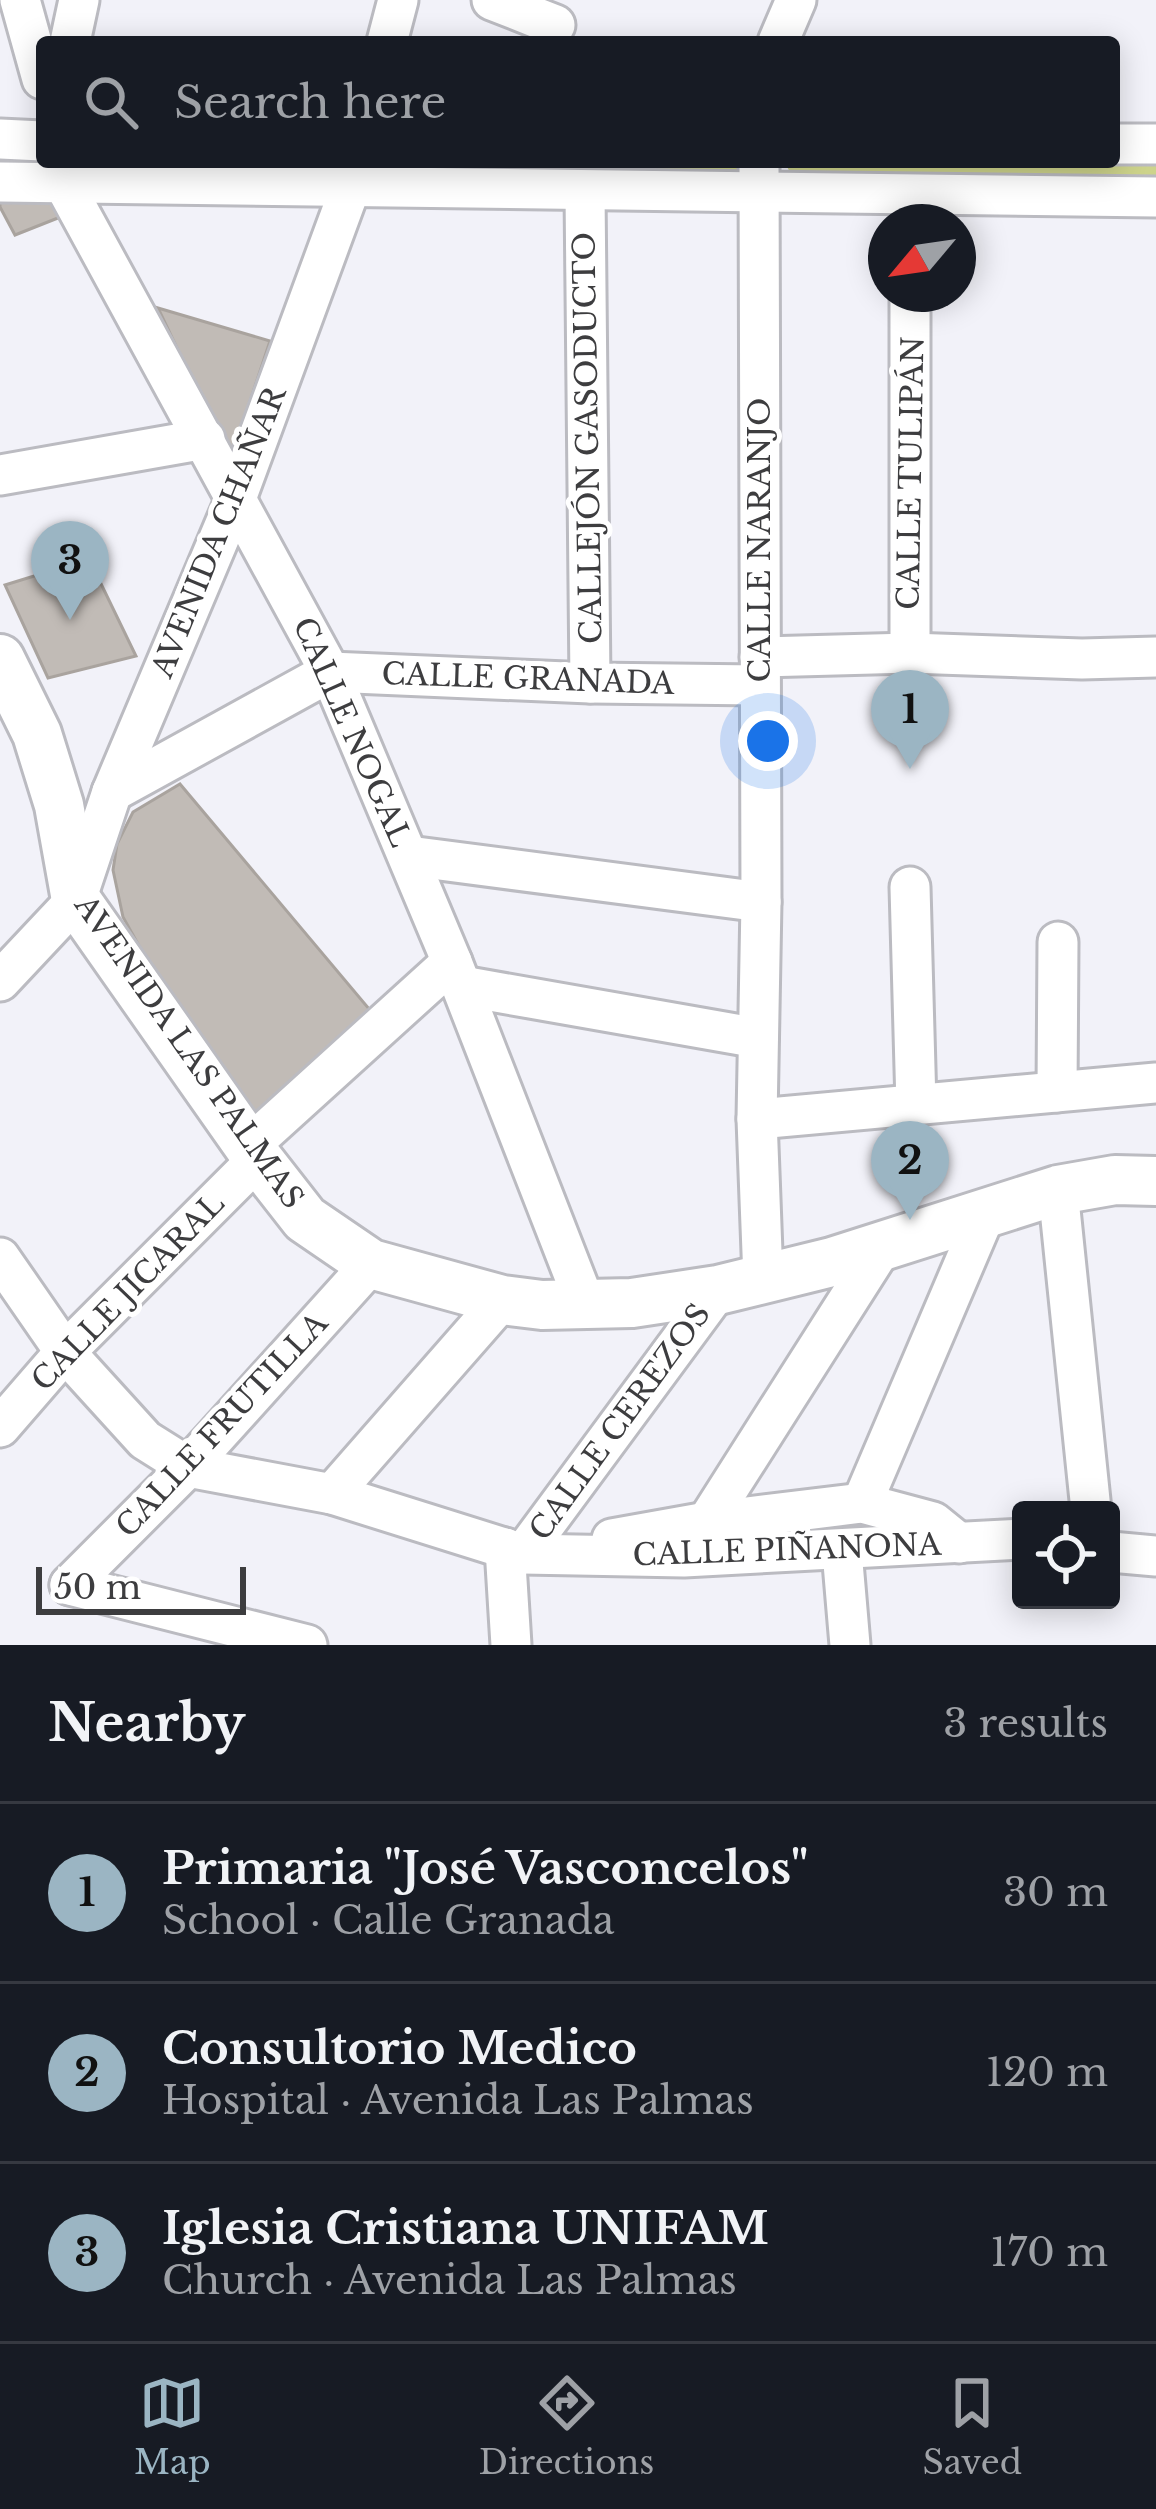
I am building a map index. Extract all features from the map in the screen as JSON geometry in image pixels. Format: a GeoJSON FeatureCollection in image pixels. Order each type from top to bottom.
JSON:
{"type":"FeatureCollection","features":[{"type":"Feature","properties":{"kind":"main road","name":"AVENIDA LAS PALMAS"},"geometry":{"type":"LineString","coordinates":[[2,667],[37,734],[59,805],[76,900],[305,1219],[371,1264],[502,1300],[586,1306],[740,1284],[882,1247],[1058,1190],[1115,1180],[1156,1180]]}},
{"type":"Feature","properties":{"kind":"street"},"geometry":{"type":"LineString","coordinates":[[20,0],[36,57]]}},
{"type":"Feature","properties":{"kind":"street"},"geometry":{"type":"LineString","coordinates":[[71,36],[79,0]]}},
{"type":"Feature","properties":{"kind":"street"},"geometry":{"type":"LineString","coordinates":[[389,36],[398,0]]}},
{"type":"Feature","properties":{"kind":"street"},"geometry":{"type":"LineString","coordinates":[[492,0],[555,25]]}},
{"type":"Feature","properties":{"kind":"street"},"geometry":{"type":"LineString","coordinates":[[781,36],[796,0]]}},
{"type":"Feature","properties":{"kind":"street"},"geometry":{"type":"LineString","coordinates":[[1120,144],[1156,144]]}},
{"type":"Feature","properties":{"kind":"street"},"geometry":{"type":"LineString","coordinates":[[0,182],[355,175],[585,193],[759,177],[881,204]]}},
{"type":"Feature","properties":{"kind":"street","name":"AVENIDA CHAÑAR"},"geometry":{"type":"LineString","coordinates":[[76,900],[112,792],[237,496],[355,175]]}},
{"type":"Feature","properties":{"kind":"street","name":"CALLE NARANJO"},"geometry":{"type":"LineString","coordinates":[[740,1284],[757,1119],[759,177]]}},
{"type":"Feature","properties":{"kind":"street","name":"CALLE NOGAL"},"geometry":{"type":"LineString","coordinates":[[64,184],[330,672],[457,974],[586,1306]]}},
{"type":"Feature","properties":{"kind":"street","name":"CALLEJÓN GASODUCTO"},"geometry":{"type":"LineString","coordinates":[[585,193],[590,683]]}},
{"type":"Feature","properties":{"kind":"street"},"geometry":{"type":"LineString","coordinates":[[976,205],[1156,197]]}},
{"type":"Feature","properties":{"kind":"street","name":"CALLE TULIPÁN"},"geometry":{"type":"LineString","coordinates":[[910,312],[910,652]]}},
{"type":"Feature","properties":{"kind":"street"},"geometry":{"type":"LineString","coordinates":[[0,475],[205,439]]}},
{"type":"Feature","properties":{"kind":"street","name":"CALLE GRANADA"},"geometry":{"type":"LineString","coordinates":[[330,672],[590,683],[759,671],[910,652],[1156,657]]}},
{"type":"Feature","properties":{"kind":"street"},"geometry":{"type":"LineString","coordinates":[[112,792],[330,672]]}},
{"type":"Feature","properties":{"kind":"street"},"geometry":{"type":"LineString","coordinates":[[409,856],[760,902]]}},
{"type":"Feature","properties":{"kind":"street"},"geometry":{"type":"LineString","coordinates":[[910,887],[916,1105]]}},
{"type":"Feature","properties":{"kind":"street"},"geometry":{"type":"LineString","coordinates":[[0,981],[76,900]]}},
{"type":"Feature","properties":{"kind":"street"},"geometry":{"type":"LineString","coordinates":[[1057,1092],[1058,942]]}},
{"type":"Feature","properties":{"kind":"street"},"geometry":{"type":"LineString","coordinates":[[457,974],[758,1038]]}},
{"type":"Feature","properties":{"kind":"street","name":"CALLE JICARAL"},"geometry":{"type":"LineString","coordinates":[[0,1427],[254,1152],[457,974]]}},
{"type":"Feature","properties":{"kind":"street"},"geometry":{"type":"LineString","coordinates":[[757,1119],[1156,1083]]}},
{"type":"Feature","properties":{"kind":"street"},"geometry":{"type":"LineString","coordinates":[[1058,1190],[1090,1501]]}},
{"type":"Feature","properties":{"kind":"street"},"geometry":{"type":"LineString","coordinates":[[862,1503],[987,1210]]}},
{"type":"Feature","properties":{"kind":"street"},"geometry":{"type":"LineString","coordinates":[[707,1522],[882,1247]]}},
{"type":"Feature","properties":{"kind":"street"},"geometry":{"type":"LineString","coordinates":[[0,1258],[65,1352],[145,1440],[188,1467]]}},
{"type":"Feature","properties":{"kind":"street","name":"CALLE FRUTILLA"},"geometry":{"type":"LineString","coordinates":[[307,1645],[70,1585],[188,1467],[371,1264]]}},
{"type":"Feature","properties":{"kind":"street","name":"CALLE CEREZOS"},"geometry":{"type":"LineString","coordinates":[[514,1551],[740,1284]]}},
{"type":"Feature","properties":{"kind":"street"},"geometry":{"type":"LineString","coordinates":[[332,1494],[502,1300]]}},
{"type":"Feature","properties":{"kind":"street","name":"CALLE PIÑANONA"},"geometry":{"type":"LineString","coordinates":[[188,1467],[332,1494],[514,1551],[684,1557],[959,1544]]}},
{"type":"Feature","properties":{"kind":"street","name":"CALLE PIÑANONA"},"geometry":{"type":"LineString","coordinates":[[514,1551],[862,1503],[934,1522],[959,1544]]}},
{"type":"Feature","properties":{"kind":"street"},"geometry":{"type":"LineString","coordinates":[[959,1544],[1012,1540]]}},
{"type":"Feature","properties":{"kind":"street"},"geometry":{"type":"LineString","coordinates":[[511,1645],[514,1551]]}},
{"type":"Feature","properties":{"kind":"street"},"geometry":{"type":"LineString","coordinates":[[842,1551],[850,1645]]}},
{"type":"Feature","properties":{"kind":"street"},"geometry":{"type":"LineString","coordinates":[[1120,1553],[1156,1556]]}},
{"type":"Feature","properties":{"kind":"green space"},"geometry":{"type":"Polygon","coordinates":[[[0,147],[36,148],[36,168],[0,167],[0,147]]]}},
{"type":"Feature","properties":{"kind":"green space"},"geometry":{"type":"Polygon","coordinates":[[[1156,153],[1156,178],[799,180],[788,168],[1120,168],[1120,161],[1156,153]]]}},
{"type":"Feature","properties":{"kind":"green space"},"geometry":{"type":"Polygon","coordinates":[[[67,168],[339,168],[337,172],[67,168]]]}},
{"type":"Feature","properties":{"kind":"green space"},"geometry":{"type":"Polygon","coordinates":[[[373,168],[754,168],[751,177],[373,168]]]}},
{"type":"Feature","properties":{"kind":"building"},"geometry":{"type":"Polygon","coordinates":[[[0,198],[64,198],[68,214],[15,235],[0,198]]]}},
{"type":"Feature","properties":{"kind":"building"},"geometry":{"type":"Polygon","coordinates":[[[158,308],[270,341],[232,456],[226,452],[158,308]]]}},
{"type":"Feature","properties":{"kind":"building"},"geometry":{"type":"Polygon","coordinates":[[[89,559],[136,656],[48,678],[5,585],[89,559]]]}},
{"type":"Feature","properties":{"kind":"building"},"geometry":{"type":"Polygon","coordinates":[[[180,784],[375,1016],[254,1114],[123,917],[113,870],[117,844],[133,812],[180,784]]]}},
{"type":"Feature","properties":{"kind":"place","name":"Iglesia Cristiana UNIFAM"},"geometry":{"type":"Point","coordinates":[70,620]}},
{"type":"Feature","properties":{"kind":"place","name":"Primaria \"José Vasconcelos\""},"geometry":{"type":"Point","coordinates":[910,769]}},
{"type":"Feature","properties":{"kind":"place","name":"Consultorio Medico"},"geometry":{"type":"Point","coordinates":[910,1220]}}]}
